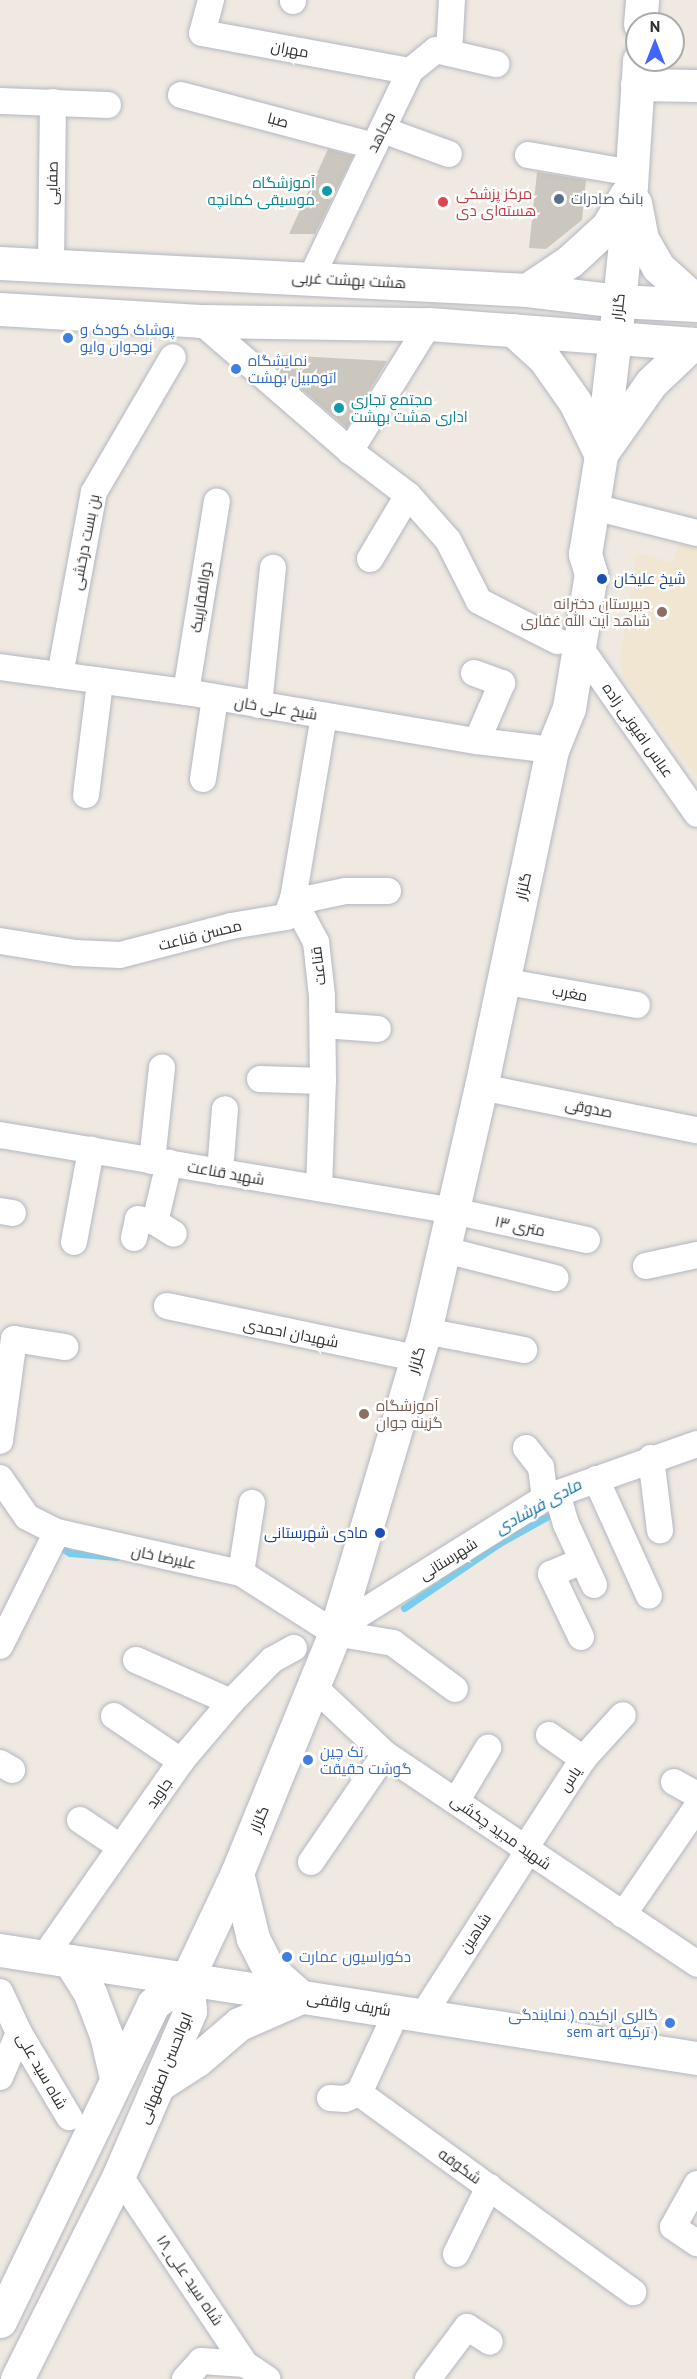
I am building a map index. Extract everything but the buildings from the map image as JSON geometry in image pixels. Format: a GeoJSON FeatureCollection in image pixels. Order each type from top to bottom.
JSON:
{"type":"FeatureCollection","features":[{"type":"Feature","properties":{"kind":"main road","name":"گلزار"},"geometry":{"type":"LineString","coordinates":[[187,1979],[237,1873],[336,1631],[421,1344],[445,1250],[552,750],[569,708],[568,644],[591,574],[585,554],[601,455],[619,301],[631,179],[638,72]]}},
{"type":"Feature","properties":{"kind":"main road"},"geometry":{"type":"LineString","coordinates":[[527,290],[570,261],[608,226],[631,179]]}},
{"type":"Feature","properties":{"kind":"main road"},"geometry":{"type":"LineString","coordinates":[[631,179],[642,239],[658,267],[697,304]]}},
{"type":"Feature","properties":{"kind":"main road","name":"هشت بهشت غربی"},"geometry":{"type":"LineString","coordinates":[[0,263],[527,290],[619,301],[697,304]]}},
{"type":"Feature","properties":{"kind":"main road"},"geometry":{"type":"LineString","coordinates":[[0,309],[200,321],[429,324],[614,336],[694,344]]}},
{"type":"Feature","properties":{"kind":"main road"},"geometry":{"type":"LineString","coordinates":[[513,330],[544,358],[575,402],[601,455],[651,383],[694,344]]}},
{"type":"Feature","properties":{"kind":"main road"},"geometry":{"type":"LineString","coordinates":[[160,2084],[197,2060],[239,2024],[301,1997],[268,1968],[253,1938],[237,1873]]}},
{"type":"Feature","properties":{"kind":"main road","name":"شریف واقفی"},"geometry":{"type":"LineString","coordinates":[[0,1950],[697,2058]]}},
{"type":"Feature","properties":{"kind":"main road"},"geometry":{"type":"LineString","coordinates":[[57,1959],[90,1993],[106,2035],[116,2078]]}},
{"type":"Feature","properties":{"kind":"main road","name":"ابوالحسن اصفهانی"},"geometry":{"type":"LineString","coordinates":[[0,2321],[153,2004],[187,1979]]}},
{"type":"Feature","properties":{"kind":"main road","name":"ابوالحسن اصفهانی"},"geometry":{"type":"LineString","coordinates":[[17,2379],[118,2175],[160,2084],[190,2011],[187,1979]]}},
{"type":"Feature","properties":{"kind":"street","name":"مهران"},"geometry":{"type":"LineString","coordinates":[[211,0],[202,33],[410,71]]}},
{"type":"Feature","properties":{"kind":"street"},"geometry":{"type":"LineString","coordinates":[[449,53],[452,0]]}},
{"type":"Feature","properties":{"kind":"street","name":"مجاهد"},"geometry":{"type":"LineString","coordinates":[[311,278],[410,71],[436,50],[496,64]]}},
{"type":"Feature","properties":{"kind":"street"},"geometry":{"type":"LineString","coordinates":[[638,72],[697,86]]}},
{"type":"Feature","properties":{"kind":"street","name":"صبا"},"geometry":{"type":"LineString","coordinates":[[181,95],[378,138]]}},
{"type":"Feature","properties":{"kind":"street"},"geometry":{"type":"LineString","coordinates":[[0,101],[108,105]]}},
{"type":"Feature","properties":{"kind":"street","name":"صفایی"},"geometry":{"type":"LineString","coordinates":[[51,264],[53,102]]}},
{"type":"Feature","properties":{"kind":"street"},"geometry":{"type":"LineString","coordinates":[[378,138],[449,154]]}},
{"type":"Feature","properties":{"kind":"street"},"geometry":{"type":"LineString","coordinates":[[528,155],[631,179]]}},
{"type":"Feature","properties":{"kind":"street"},"geometry":{"type":"LineString","coordinates":[[200,321],[350,451],[408,495],[448,540],[480,601],[568,644]]}},
{"type":"Feature","properties":{"kind":"street"},"geometry":{"type":"LineString","coordinates":[[350,451],[429,324]]}},
{"type":"Feature","properties":{"kind":"street","name":"بن بست درخشی"},"geometry":{"type":"LineString","coordinates":[[60,675],[94,492],[173,357]]}},
{"type":"Feature","properties":{"kind":"street"},"geometry":{"type":"LineString","coordinates":[[370,559],[408,495]]}},
{"type":"Feature","properties":{"kind":"street","name":"ذوالفقاربیک"},"geometry":{"type":"LineString","coordinates":[[186,692],[217,501]]}},
{"type":"Feature","properties":{"kind":"street"},"geometry":{"type":"LineString","coordinates":[[594,507],[697,533]]}},
{"type":"Feature","properties":{"kind":"street"},"geometry":{"type":"LineString","coordinates":[[259,705],[273,568]]}},
{"type":"Feature","properties":{"kind":"street","name":"عباس افیونی زاده"},"geometry":{"type":"LineString","coordinates":[[568,644],[697,814]]}},
{"type":"Feature","properties":{"kind":"street","name":"شیخ علی خان"},"geometry":{"type":"LineString","coordinates":[[0,667],[186,692],[477,741],[552,750]]}},
{"type":"Feature","properties":{"kind":"street"},"geometry":{"type":"LineString","coordinates":[[474,673],[502,683],[477,741]]}},
{"type":"Feature","properties":{"kind":"street"},"geometry":{"type":"LineString","coordinates":[[86,795],[100,682]]}},
{"type":"Feature","properties":{"kind":"street"},"geometry":{"type":"LineString","coordinates":[[203,778],[215,698]]}},
{"type":"Feature","properties":{"kind":"street"},"geometry":{"type":"LineString","coordinates":[[324,716],[293,899],[312,898],[345,891],[388,891]]}},
{"type":"Feature","properties":{"kind":"street","name":"محسن قناعت"},"geometry":{"type":"LineString","coordinates":[[0,941],[76,952],[120,955],[231,926],[286,917],[293,899]]}},
{"type":"Feature","properties":{"kind":"street","name":"قناعت"},"geometry":{"type":"LineString","coordinates":[[293,899],[316,942],[323,1024],[319,1188]]}},
{"type":"Feature","properties":{"kind":"street","name":"مغرب"},"geometry":{"type":"LineString","coordinates":[[502,981],[637,1005]]}},
{"type":"Feature","properties":{"kind":"street"},"geometry":{"type":"LineString","coordinates":[[323,1024],[378,1029]]}},
{"type":"Feature","properties":{"kind":"street"},"geometry":{"type":"LineString","coordinates":[[134,1238],[138,1219],[165,1228],[160,1162],[162,1068]]}},
{"type":"Feature","properties":{"kind":"street"},"geometry":{"type":"LineString","coordinates":[[260,1079],[323,1081]]}},
{"type":"Feature","properties":{"kind":"street","name":"صدوقی"},"geometry":{"type":"LineString","coordinates":[[481,1087],[697,1130]]}},
{"type":"Feature","properties":{"kind":"street"},"geometry":{"type":"LineString","coordinates":[[220,1172],[225,1109]]}},
{"type":"Feature","properties":{"kind":"street","name":"شهید قناعت"},"geometry":{"type":"LineString","coordinates":[[0,1135],[453,1211]]}},
{"type":"Feature","properties":{"kind":"street"},"geometry":{"type":"LineString","coordinates":[[74,1242],[91,1150]]}},
{"type":"Feature","properties":{"kind":"street","name":"۱۳ متری"},"geometry":{"type":"LineString","coordinates":[[453,1211],[587,1240]]}},
{"type":"Feature","properties":{"kind":"street"},"geometry":{"type":"LineString","coordinates":[[445,1250],[555,1278]]}},
{"type":"Feature","properties":{"kind":"street"},"geometry":{"type":"LineString","coordinates":[[646,1266],[697,1255]]}},
{"type":"Feature","properties":{"kind":"street","name":"شهیدان احمدی"},"geometry":{"type":"LineString","coordinates":[[167,1306],[421,1344],[524,1350]]}},
{"type":"Feature","properties":{"kind":"street"},"geometry":{"type":"LineString","coordinates":[[0,1441],[14,1339],[64,1347]]}},
{"type":"Feature","properties":{"kind":"street","name":"شهرستانی"},"geometry":{"type":"LineString","coordinates":[[336,1631],[551,1496],[651,1458],[697,1444]]}},
{"type":"Feature","properties":{"kind":"street"},"geometry":{"type":"LineString","coordinates":[[526,1448],[541,1467],[551,1496],[594,1586]]}},
{"type":"Feature","properties":{"kind":"street"},"geometry":{"type":"LineString","coordinates":[[651,1458],[660,1530]]}},
{"type":"Feature","properties":{"kind":"street","name":"علیرضا خان"},"geometry":{"type":"LineString","coordinates":[[0,1478],[27,1517],[57,1532],[241,1573],[336,1631]]}},
{"type":"Feature","properties":{"kind":"street"},"geometry":{"type":"LineString","coordinates":[[596,1479],[649,1596]]}},
{"type":"Feature","properties":{"kind":"street"},"geometry":{"type":"LineString","coordinates":[[241,1573],[252,1503]]}},
{"type":"Feature","properties":{"kind":"street"},"geometry":{"type":"LineString","coordinates":[[0,1646],[57,1532]]}},
{"type":"Feature","properties":{"kind":"street"},"geometry":{"type":"LineString","coordinates":[[580,1637],[551,1574],[582,1561]]}},
{"type":"Feature","properties":{"kind":"street"},"geometry":{"type":"LineString","coordinates":[[336,1631],[393,1643],[455,1689]]}},
{"type":"Feature","properties":{"kind":"street","name":"جاوید"},"geometry":{"type":"LineString","coordinates":[[57,1959],[120,1847],[181,1761],[231,1702],[272,1660],[294,1648]]}},
{"type":"Feature","properties":{"kind":"street"},"geometry":{"type":"LineString","coordinates":[[136,1660],[231,1702]]}},
{"type":"Feature","properties":{"kind":"street","name":"شهید مجید چکشی"},"geometry":{"type":"LineString","coordinates":[[314,1687],[385,1754],[457,1800],[524,1850],[697,1964]]}},
{"type":"Feature","properties":{"kind":"street","name":"یاس"},"geometry":{"type":"LineString","coordinates":[[524,1850],[583,1759],[623,1715]]}},
{"type":"Feature","properties":{"kind":"street"},"geometry":{"type":"LineString","coordinates":[[114,1716],[181,1761]]}},
{"type":"Feature","properties":{"kind":"street"},"geometry":{"type":"LineString","coordinates":[[549,1735],[583,1759]]}},
{"type":"Feature","properties":{"kind":"street"},"geometry":{"type":"LineString","coordinates":[[457,1800],[488,1748]]}},
{"type":"Feature","properties":{"kind":"street"},"geometry":{"type":"LineString","coordinates":[[311,1862],[385,1754]]}},
{"type":"Feature","properties":{"kind":"street"},"geometry":{"type":"LineString","coordinates":[[674,1782],[697,1795]]}},
{"type":"Feature","properties":{"kind":"street"},"geometry":{"type":"LineString","coordinates":[[623,1915],[697,1807]]}},
{"type":"Feature","properties":{"kind":"street"},"geometry":{"type":"LineString","coordinates":[[80,1820],[120,1847]]}},
{"type":"Feature","properties":{"kind":"street","name":"شاهین"},"geometry":{"type":"LineString","coordinates":[[410,2013],[523,1859],[524,1850]]}},
{"type":"Feature","properties":{"kind":"street","name":"شاه سید علی"},"geometry":{"type":"LineString","coordinates":[[0,1992],[19,2033],[69,2117]]}},
{"type":"Feature","properties":{"kind":"street"},"geometry":{"type":"LineString","coordinates":[[330,2098],[345,2099],[359,2093],[410,2013]]}},
{"type":"Feature","properties":{"kind":"street"},"geometry":{"type":"LineString","coordinates":[[0,2077],[19,2033]]}},
{"type":"Feature","properties":{"kind":"street","name":"شکوفه"},"geometry":{"type":"LineString","coordinates":[[359,2093],[633,2292]]}},
{"type":"Feature","properties":{"kind":"street","name":"۱۸_شاه سید علی"},"geometry":{"type":"LineString","coordinates":[[118,2175],[245,2364],[267,2379]]}},
{"type":"Feature","properties":{"kind":"street"},"geometry":{"type":"LineString","coordinates":[[697,2184],[673,2227],[697,2243]]}},
{"type":"Feature","properties":{"kind":"street"},"geometry":{"type":"LineString","coordinates":[[456,2254],[489,2187]]}},
{"type":"Feature","properties":{"kind":"street"},"geometry":{"type":"LineString","coordinates":[[428,2379],[467,2327],[490,2342]]}},
{"type":"Feature","properties":{"kind":"street"},"geometry":{"type":"LineString","coordinates":[[185,2379],[201,2361],[245,2364]]}},
{"type":"Feature","properties":{"kind":"shaded area","name":"دبیرستان دخترانه شاهد آیت الله غفاری"},"geometry":{"type":"Polygon","coordinates":[[[680,539],[697,543],[697,777],[624,678],[620,661],[637,553],[673,563],[680,539]]]}},
{"type":"Feature","properties":{"kind":"waterway","name":"مادی فرشادی"},"geometry":{"type":"LineString","coordinates":[[404,1608],[498,1544],[557,1511]]}},
{"type":"Feature","properties":{"kind":"waterway","name":"مادی فرشادی"},"geometry":{"type":"LineString","coordinates":[[56,1545],[70,1553],[117,1557]]}},
{"type":"Feature","properties":{"kind":"place","name":"آموزشگاه موسیقی کمانچه"},"geometry":{"type":"Point","coordinates":[327,191]}},
{"type":"Feature","properties":{"kind":"place","name":"بانک صادرات"},"geometry":{"type":"Point","coordinates":[559,199]}},
{"type":"Feature","properties":{"kind":"place","name":"مرکز پزشکی هسته‌ای دی"},"geometry":{"type":"Point","coordinates":[443,202]}},
{"type":"Feature","properties":{"kind":"place","name":"پوشاک کودک و نوجوان وایو"},"geometry":{"type":"Point","coordinates":[68,338]}},
{"type":"Feature","properties":{"kind":"place","name":"نمایشگاه اتومبیل بهشت"},"geometry":{"type":"Point","coordinates":[236,369]}},
{"type":"Feature","properties":{"kind":"place","name":"مجتمع تجاری اداری هشت بهشت"},"geometry":{"type":"Point","coordinates":[339,408]}},
{"type":"Feature","properties":{"kind":"place","name":"شیخ علیخان"},"geometry":{"type":"Point","coordinates":[602,579]}},
{"type":"Feature","properties":{"kind":"place","name":"دبیرستان دخترانه شاهد آیت الله غفاری"},"geometry":{"type":"Point","coordinates":[662,612]}},
{"type":"Feature","properties":{"kind":"place","name":"آموزشگاه گزینه جوان"},"geometry":{"type":"Point","coordinates":[364,1414]}},
{"type":"Feature","properties":{"kind":"place","name":"مادی شهرستانی"},"geometry":{"type":"Point","coordinates":[380,1533]}},
{"type":"Feature","properties":{"kind":"place","name":"تک چین گوشت حقیقت"},"geometry":{"type":"Point","coordinates":[308,1760]}},
{"type":"Feature","properties":{"kind":"place","name":"دکوراسیون عمارت"},"geometry":{"type":"Point","coordinates":[287,1957]}},
{"type":"Feature","properties":{"kind":"place","name":"گالری ارکیده ( نمایندگی sem art ترکیه )"},"geometry":{"type":"Point","coordinates":[670,2023]}}]}
